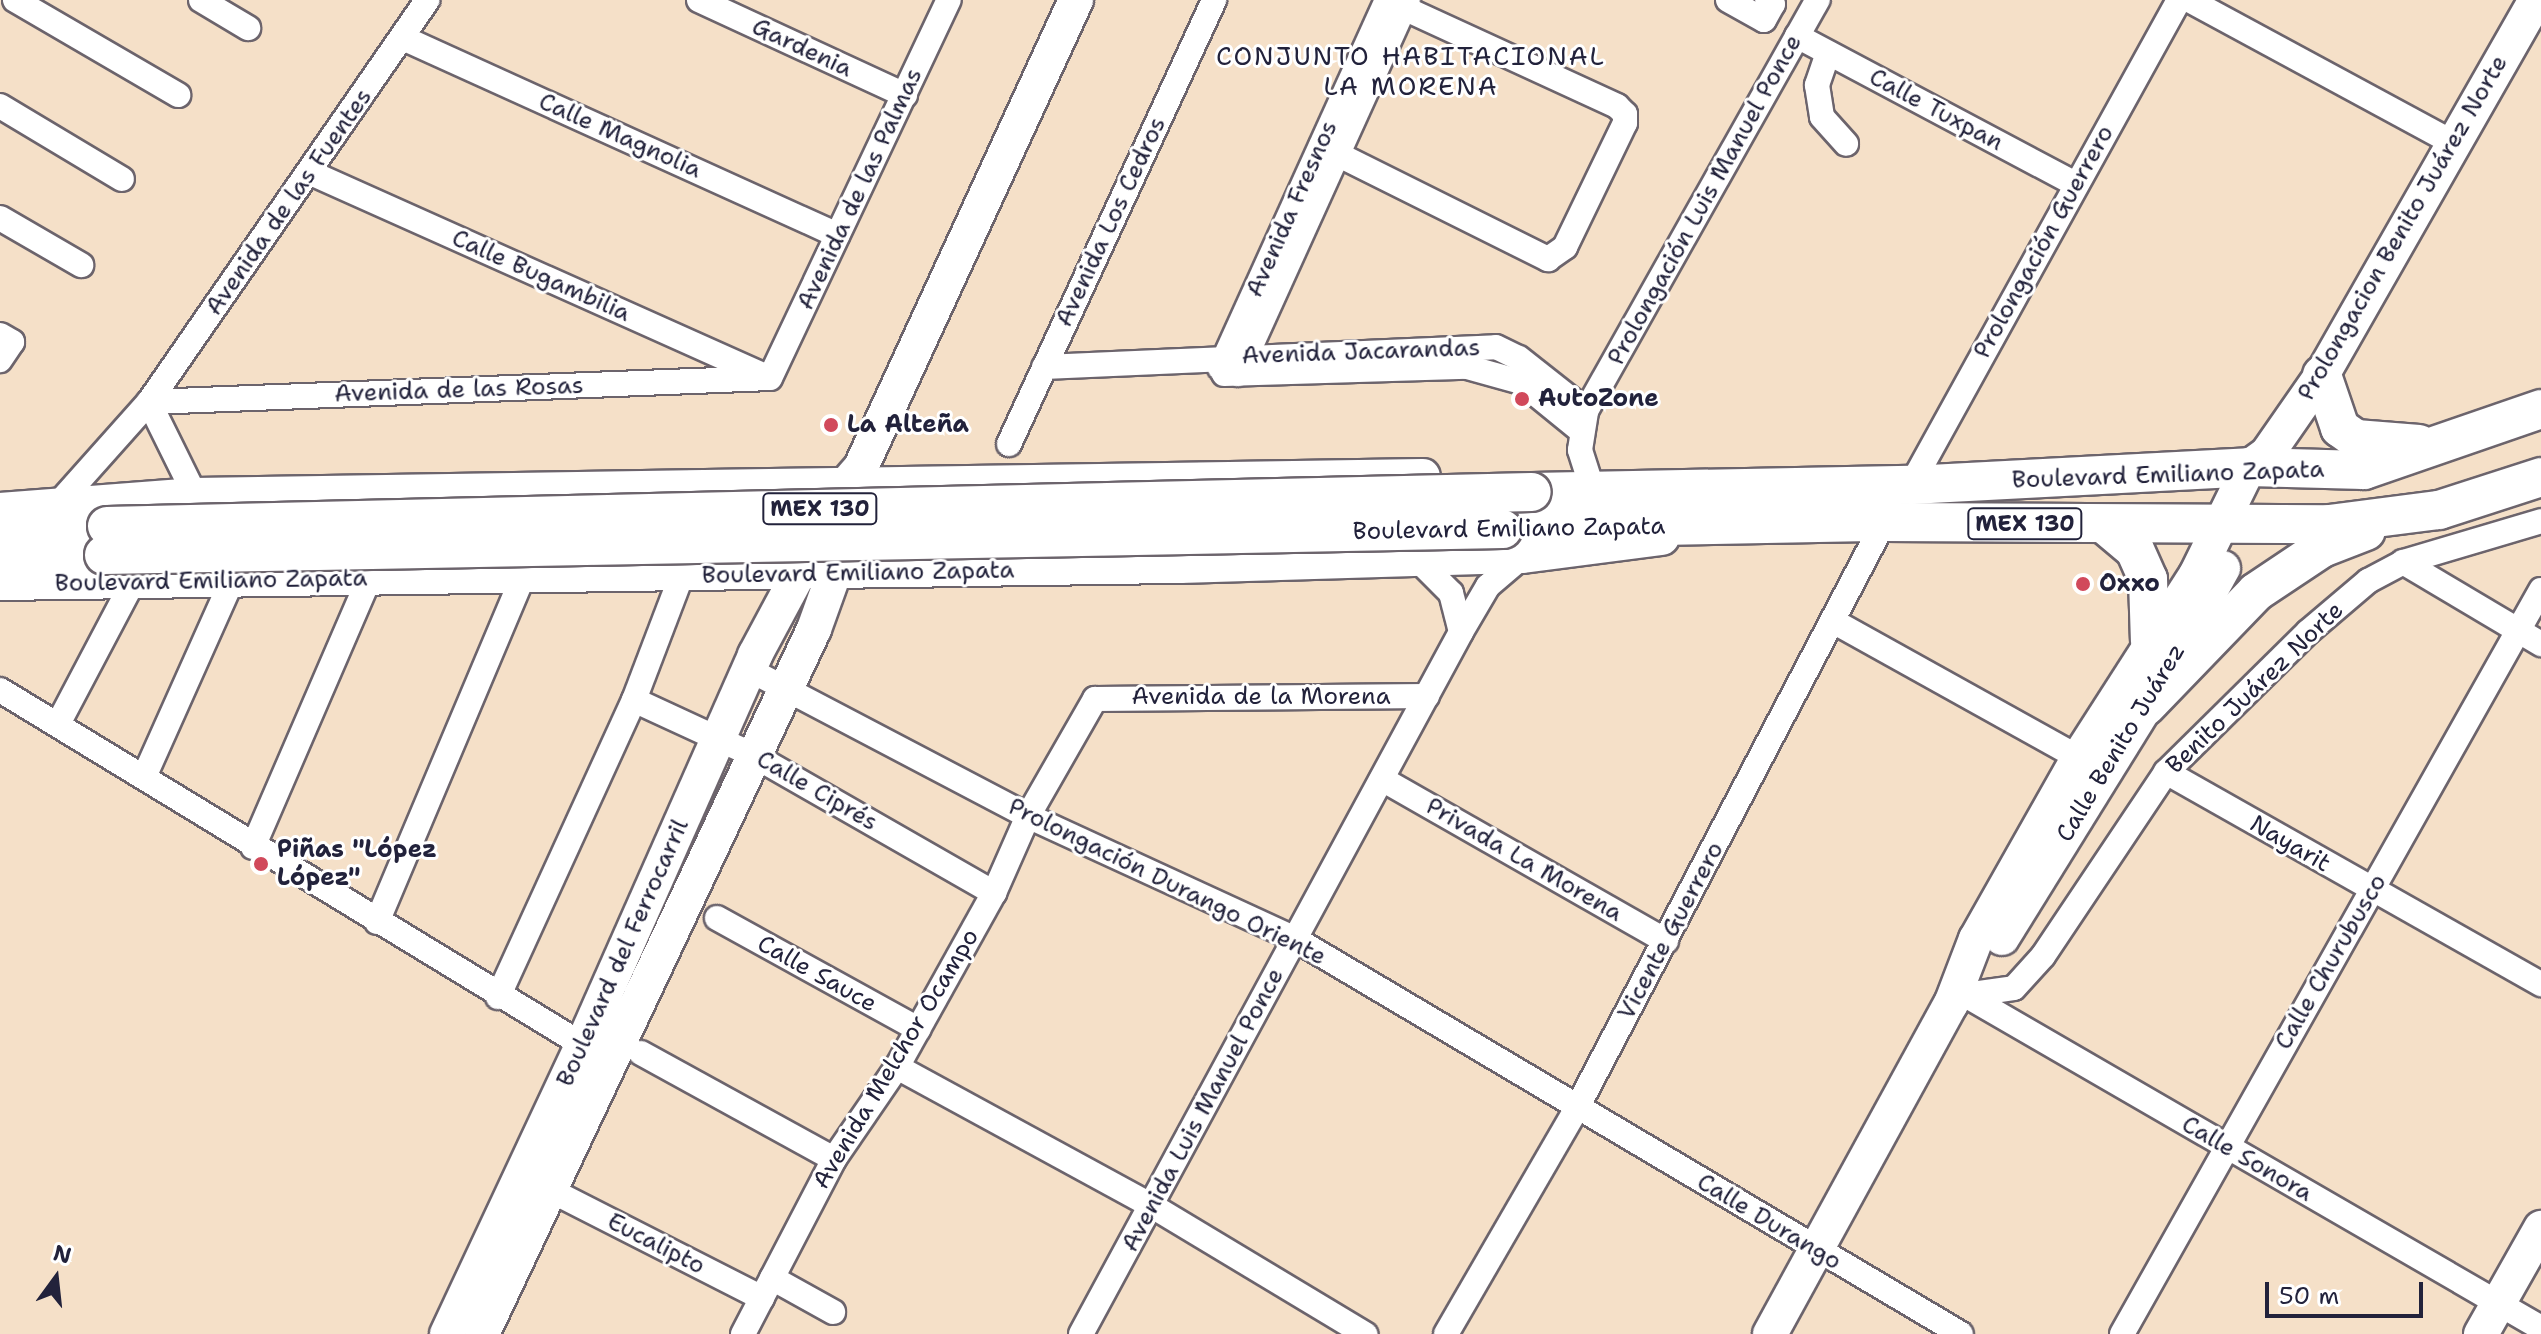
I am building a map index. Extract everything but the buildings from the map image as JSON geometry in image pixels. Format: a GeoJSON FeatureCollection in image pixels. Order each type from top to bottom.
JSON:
{"type":"FeatureCollection","features":[{"type":"Feature","properties":{"kind":"main road"},"geometry":{"type":"LineString","coordinates":[[2322,375],[2340,428],[2356,439],[2438,445]]}},
{"type":"Feature","properties":{"kind":"main road","name":"Boulevard Emiliano Zapata"},"geometry":{"type":"LineString","coordinates":[[106,540],[1532,492],[1911,485],[2262,463],[2364,470],[2541,409]]}},
{"type":"Feature","properties":{"kind":"main road","name":"Boulevard Emiliano Zapata"},"geometry":{"type":"LineString","coordinates":[[106,540],[1513,543],[1714,525],[1884,522],[2233,524],[2392,520],[2541,477]]}},
{"type":"Feature","properties":{"kind":"main road"},"geometry":{"type":"LineString","coordinates":[[2146,706],[2256,592],[2322,548],[2392,520]]}},
{"type":"Feature","properties":{"kind":"main road"},"geometry":{"type":"LineString","coordinates":[[2104,524],[2135,550],[2148,579],[2150,641]]}},
{"type":"Feature","properties":{"kind":"main road","name":"MEX 130"},"geometry":{"type":"LineString","coordinates":[[0,527],[106,540]]}},
{"type":"Feature","properties":{"kind":"main road","name":"MEX 130"},"geometry":{"type":"LineString","coordinates":[[0,560],[106,540]]}},
{"type":"Feature","properties":{"kind":"street"},"geometry":{"type":"LineString","coordinates":[[15,0],[178,95]]}},
{"type":"Feature","properties":{"kind":"street"},"geometry":{"type":"LineString","coordinates":[[201,0],[248,28]]}},
{"type":"Feature","properties":{"kind":"street","name":"Avenida de las Fuentes"},"geometry":{"type":"LineString","coordinates":[[58,504],[149,402],[311,173],[427,0]]}},
{"type":"Feature","properties":{"kind":"street","name":"Gardenia"},"geometry":{"type":"LineString","coordinates":[[699,0],[905,95]]}},
{"type":"Feature","properties":{"kind":"street","name":"Avenida de las Palmas"},"geometry":{"type":"LineString","coordinates":[[770,378],[949,0]]}},
{"type":"Feature","properties":{"kind":"street"},"geometry":{"type":"LineString","coordinates":[[856,480],[1076,0]]}},
{"type":"Feature","properties":{"kind":"street","name":"Avenida Los Cedros"},"geometry":{"type":"LineString","coordinates":[[1009,444],[1214,0]]}},
{"type":"Feature","properties":{"kind":"street"},"geometry":{"type":"LineString","coordinates":[[1728,0],[1764,20],[1773,4],[1767,0]]}},
{"type":"Feature","properties":{"kind":"street","name":"Prolongación Luis Manuel Ponce"},"geometry":{"type":"LineString","coordinates":[[1583,420],[1818,0]]}},
{"type":"Feature","properties":{"kind":"street","name":"Prolongación Guerrero"},"geometry":{"type":"LineString","coordinates":[[1911,485],[2074,183],[2179,0]]}},
{"type":"Feature","properties":{"kind":"street"},"geometry":{"type":"LineString","coordinates":[[2189,0],[2454,143]]}},
{"type":"Feature","properties":{"kind":"street","name":"Prolongacion Benito Juárez Norte"},"geometry":{"type":"LineString","coordinates":[[2262,463],[2322,375],[2536,0]]}},
{"type":"Feature","properties":{"kind":"street"},"geometry":{"type":"LineString","coordinates":[[1330,150],[1548,259],[1565,247],[1625,123],[1625,114],[1617,106],[1396,2]]}},
{"type":"Feature","properties":{"kind":"street","name":"Avenida Fresnos"},"geometry":{"type":"LineString","coordinates":[[1228,365],[1396,2]]}},
{"type":"Feature","properties":{"kind":"street","name":"Calle Tuxpan"},"geometry":{"type":"LineString","coordinates":[[1797,36],[2074,183]]}},
{"type":"Feature","properties":{"kind":"street","name":"Calle Magnolia"},"geometry":{"type":"LineString","coordinates":[[403,38],[837,235]]}},
{"type":"Feature","properties":{"kind":"street"},"geometry":{"type":"LineString","coordinates":[[1828,53],[1817,85],[1822,117],[1846,144]]}},
{"type":"Feature","properties":{"kind":"street"},"geometry":{"type":"LineString","coordinates":[[0,106],[122,179]]}},
{"type":"Feature","properties":{"kind":"street","name":"Calle Bugambilia"},"geometry":{"type":"LineString","coordinates":[[311,173],[770,378]]}},
{"type":"Feature","properties":{"kind":"street"},"geometry":{"type":"LineString","coordinates":[[0,218],[81,265]]}},
{"type":"Feature","properties":{"kind":"street"},"geometry":{"type":"LineString","coordinates":[[0,335],[12,342],[0,360]]}},
{"type":"Feature","properties":{"kind":"street","name":"Avenida Jacarandas"},"geometry":{"type":"LineString","coordinates":[[1044,367],[1228,365],[1496,347],[1519,358],[1583,420]]}},
{"type":"Feature","properties":{"kind":"street","name":"Avenida de las Rosas"},"geometry":{"type":"LineString","coordinates":[[149,402],[770,378]]}},
{"type":"Feature","properties":{"kind":"street"},"geometry":{"type":"LineString","coordinates":[[149,402],[195,495]]}},
{"type":"Feature","properties":{"kind":"street"},"geometry":{"type":"LineString","coordinates":[[1583,420],[1593,491]]}},
{"type":"Feature","properties":{"kind":"street","name":"Calle Benito Juárez"},"geometry":{"type":"LineString","coordinates":[[2092,765],[2146,706],[2262,463]]}},
{"type":"Feature","properties":{"kind":"street","name":"Boulevard Emiliano Zapata"},"geometry":{"type":"LineString","coordinates":[[0,510],[195,495],[856,480],[1542,474],[1593,491]]}},
{"type":"Feature","properties":{"kind":"street","name":"Boulevard del Ferrocarril"},"geometry":{"type":"LineString","coordinates":[[612,1053],[718,740],[748,669],[800,573],[856,480]]}},
{"type":"Feature","properties":{"kind":"street","name":"Boulevard del Ferrocarril"},"geometry":{"type":"LineString","coordinates":[[475,1327],[536,1182],[612,1053],[784,688],[834,573],[856,480]]}},
{"type":"Feature","properties":{"kind":"street","name":"Benito Juárez Norte"},"geometry":{"type":"LineString","coordinates":[[1957,995],[2014,988],[2043,956],[2166,772],[2308,632],[2368,581],[2403,562],[2541,521]]}},
{"type":"Feature","properties":{"kind":"street","name":"Vicente Guerrero"},"geometry":{"type":"LineString","coordinates":[[1446,1334],[1578,1106],[1884,522]]}},
{"type":"Feature","properties":{"kind":"street","name":"Calle Benito Juárez"},"geometry":{"type":"LineString","coordinates":[[1770,1334],[1957,995],[2092,765],[2150,641],[2233,524]]}},
{"type":"Feature","properties":{"kind":"street","name":"Boulevard Emiliano Zapata"},"geometry":{"type":"LineString","coordinates":[[0,583],[681,577],[1417,559],[1513,543]]}},
{"type":"Feature","properties":{"kind":"street","name":"Avenida Luis Manuel Ponce"},"geometry":{"type":"LineString","coordinates":[[1081,1334],[1461,632],[1513,543]]}},
{"type":"Feature","properties":{"kind":"street"},"geometry":{"type":"LineString","coordinates":[[1417,559],[1451,593],[1461,632]]}},
{"type":"Feature","properties":{"kind":"street"},"geometry":{"type":"LineString","coordinates":[[2403,562],[2541,644]]}},
{"type":"Feature","properties":{"kind":"street"},"geometry":{"type":"LineString","coordinates":[[377,922],[523,577]]}},
{"type":"Feature","properties":{"kind":"street"},"geometry":{"type":"LineString","coordinates":[[498,997],[634,700],[681,577]]}},
{"type":"Feature","properties":{"kind":"street"},"geometry":{"type":"LineString","coordinates":[[253,847],[369,579]]}},
{"type":"Feature","properties":{"kind":"street"},"geometry":{"type":"LineString","coordinates":[[144,777],[232,580]]}},
{"type":"Feature","properties":{"kind":"street"},"geometry":{"type":"LineString","coordinates":[[58,724],[133,582]]}},
{"type":"Feature","properties":{"kind":"street","name":"Calle Churubusco"},"geometry":{"type":"LineString","coordinates":[[2122,1334],[2541,590]]}},
{"type":"Feature","properties":{"kind":"street"},"geometry":{"type":"LineString","coordinates":[[1833,621],[2092,765]]}},
{"type":"Feature","properties":{"kind":"street","name":"Prolongación Durango Oriente"},"geometry":{"type":"LineString","coordinates":[[748,669],[1028,816],[1295,939],[1578,1106]]}},
{"type":"Feature","properties":{"kind":"street"},"geometry":{"type":"LineString","coordinates":[[0,690],[498,997],[834,1159]]}},
{"type":"Feature","properties":{"kind":"street","name":"Avenida de la Morena"},"geometry":{"type":"LineString","coordinates":[[1095,699],[1427,696]]}},
{"type":"Feature","properties":{"kind":"street","name":"Avenida Melchor Ocampo"},"geometry":{"type":"LineString","coordinates":[[743,1334],[834,1159],[897,1067],[994,893],[1028,816],[1095,699]]}},
{"type":"Feature","properties":{"kind":"street","name":"Calle Ciprés"},"geometry":{"type":"LineString","coordinates":[[634,700],[753,755],[994,893]]}},
{"type":"Feature","properties":{"kind":"street","name":"Nayarit"},"geometry":{"type":"LineString","coordinates":[[2166,772],[2371,892],[2541,984]]}},
{"type":"Feature","properties":{"kind":"street","name":"Privada La Morena"},"geometry":{"type":"LineString","coordinates":[[1382,779],[1666,941]]}},
{"type":"Feature","properties":{"kind":"street","name":"Calle Sauce"},"geometry":{"type":"LineString","coordinates":[[717,918],[918,1029]]}},
{"type":"Feature","properties":{"kind":"street","name":"Calle Sonora"},"geometry":{"type":"LineString","coordinates":[[1957,995],[2226,1147],[2490,1319],[2541,1328]]}},
{"type":"Feature","properties":{"kind":"street"},"geometry":{"type":"LineString","coordinates":[[897,1067],[1152,1206],[1365,1334]]}},
{"type":"Feature","properties":{"kind":"street","name":"Calle Durango"},"geometry":{"type":"LineString","coordinates":[[1578,1106],[1817,1252],[1961,1334]]}},
{"type":"Feature","properties":{"kind":"street","name":"Eucalipto"},"geometry":{"type":"LineString","coordinates":[[536,1182],[767,1288],[833,1312]]}},
{"type":"Feature","properties":{"kind":"street"},"geometry":{"type":"LineString","coordinates":[[2490,1319],[2541,1228]]}},
{"type":"Feature","properties":{"kind":"place","name":"AutoZone"},"geometry":{"type":"Point","coordinates":[1522,399]}},
{"type":"Feature","properties":{"kind":"place","name":"La Alteña"},"geometry":{"type":"Point","coordinates":[831,425]}},
{"type":"Feature","properties":{"kind":"place","name":"Oxxo"},"geometry":{"type":"Point","coordinates":[2083,584]}},
{"type":"Feature","properties":{"kind":"place","name":"Piñas \"López López\""},"geometry":{"type":"Point","coordinates":[261,864]}},
{"type":"Feature","properties":{"kind":"district","name":"CONJUNTO HABITACIONAL LA MORENA"},"geometry":{"type":"Point","coordinates":[1411,71]}}]}
